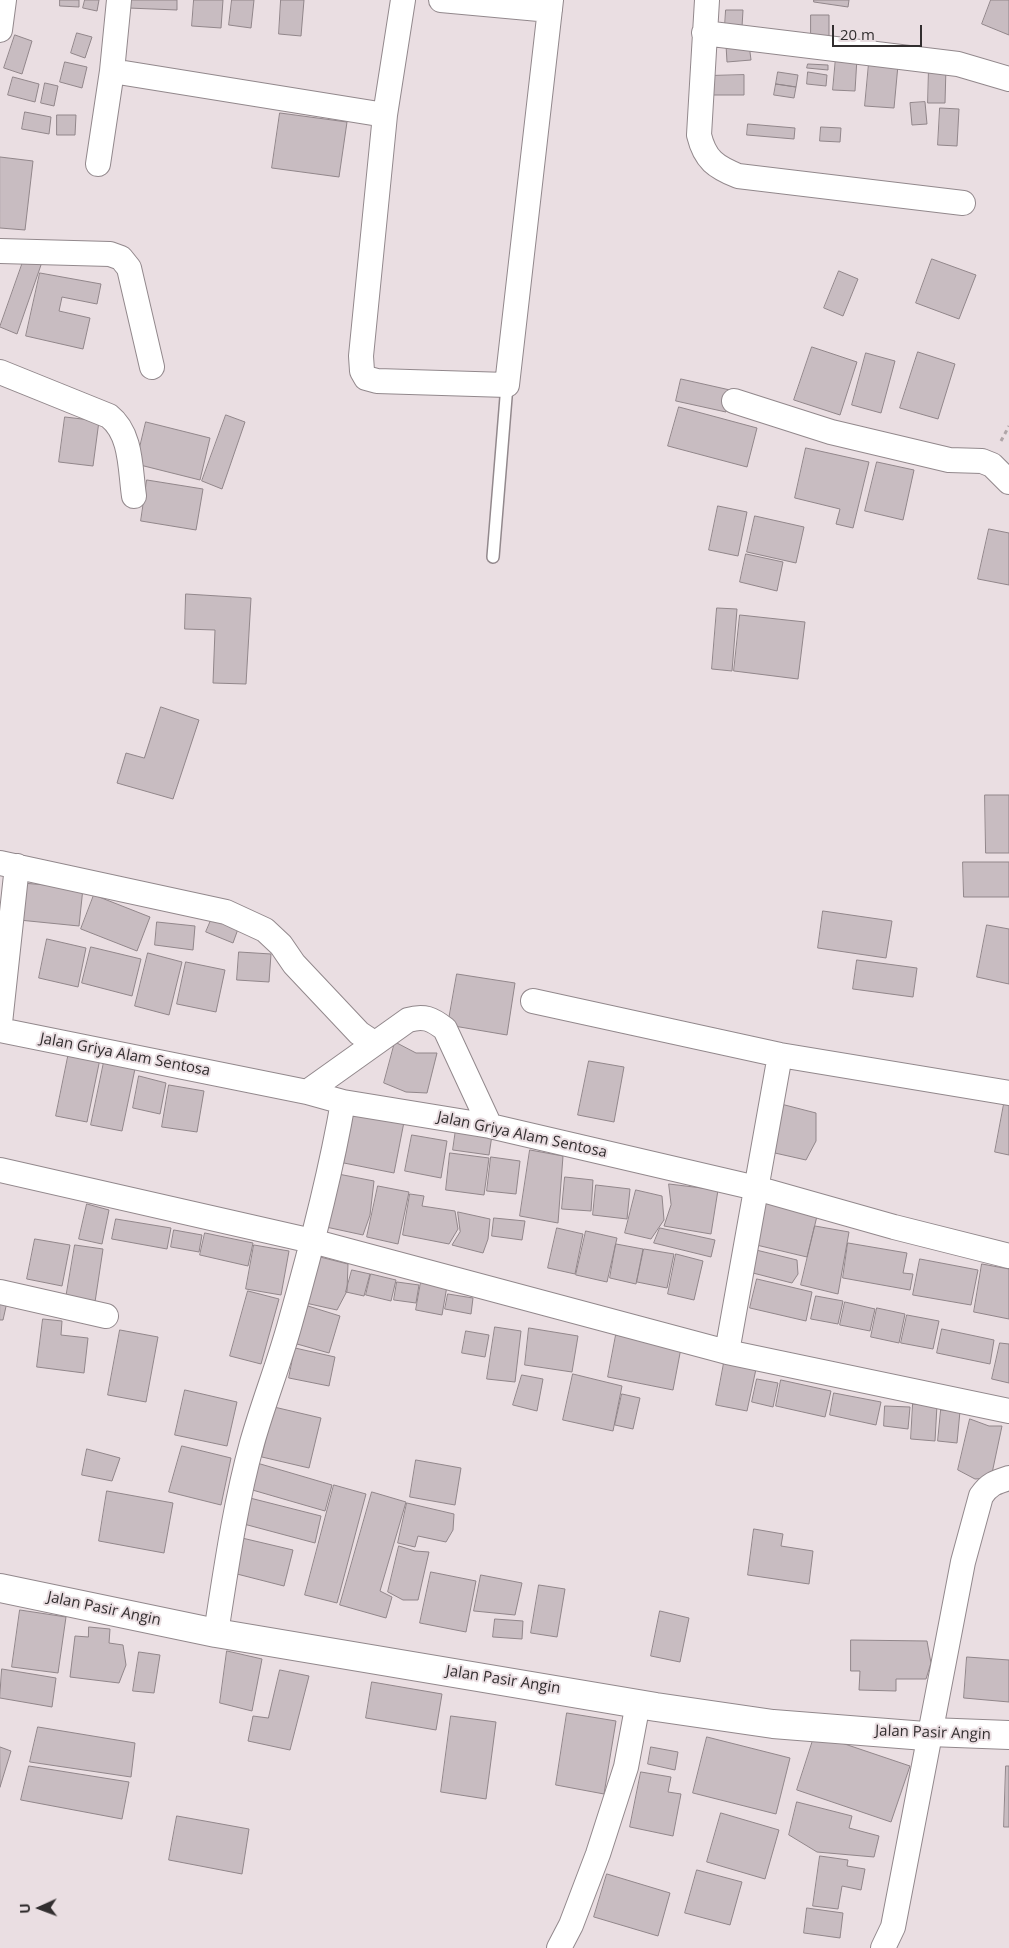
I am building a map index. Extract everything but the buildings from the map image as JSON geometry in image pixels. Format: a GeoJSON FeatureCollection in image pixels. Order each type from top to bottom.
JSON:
{"type":"FeatureCollection","features":[{"type":"Feature","properties":{"kind":"street"},"geometry":{"type":"LineString","coordinates":[[0,30],[4,0]]}},
{"type":"Feature","properties":{"kind":"street"},"geometry":{"type":"LineString","coordinates":[[98,164],[112,71],[119,0]]}},
{"type":"Feature","properties":{"kind":"street"},"geometry":{"type":"LineString","coordinates":[[403,0],[385,115],[361,356],[362,371],[366,378],[377,381],[507,385],[551,5],[441,0]]}},
{"type":"Feature","properties":{"kind":"street"},"geometry":{"type":"LineString","coordinates":[[707,0],[699,135],[709,160],[723,170],[738,176],[963,204]]}},
{"type":"Feature","properties":{"kind":"street"},"geometry":{"type":"LineString","coordinates":[[704,33],[958,64],[1009,79]]}},
{"type":"Feature","properties":{"kind":"street"},"geometry":{"type":"LineString","coordinates":[[112,71],[385,115]]}},
{"type":"Feature","properties":{"kind":"street"},"geometry":{"type":"LineString","coordinates":[[0,251],[110,254],[121,258],[129,268],[152,367]]}},
{"type":"Feature","properties":{"kind":"street"},"geometry":{"type":"LineString","coordinates":[[0,372],[109,416],[117,422],[125,438],[134,496]]}},
{"type":"Feature","properties":{"kind":"street"},"geometry":{"type":"LineString","coordinates":[[734,401],[831,432],[949,460],[982,460],[992,465],[1009,482]]}},
{"type":"Feature","properties":{"kind":"street"},"geometry":{"type":"LineString","coordinates":[[0,1023],[8,865],[226,912],[265,930],[359,1033],[374,1043]]}},
{"type":"Feature","properties":{"kind":"street"},"geometry":{"type":"LineString","coordinates":[[533,1001],[780,1055],[1009,1093]]}},
{"type":"Feature","properties":{"kind":"street"},"geometry":{"type":"LineString","coordinates":[[308,1092],[408,1020],[426,1017],[434,1020],[445,1030],[490,1126]]}},
{"type":"Feature","properties":{"kind":"street","name":"Jalan Griya Alam Sentosa"},"geometry":{"type":"LineString","coordinates":[[0,1030],[308,1092],[342,1102],[490,1126],[756,1188],[904,1230],[1009,1256]]}},
{"type":"Feature","properties":{"kind":"street"},"geometry":{"type":"LineString","coordinates":[[727,1352],[780,1055]]}},
{"type":"Feature","properties":{"kind":"street"},"geometry":{"type":"LineString","coordinates":[[216,1633],[239,1495],[252,1442],[288,1329],[312,1241],[334,1156],[342,1102]]}},
{"type":"Feature","properties":{"kind":"street"},"geometry":{"type":"LineString","coordinates":[[0,1170],[312,1241],[727,1352],[1009,1411]]}},
{"type":"Feature","properties":{"kind":"street"},"geometry":{"type":"LineString","coordinates":[[0,1292],[106,1316]]}},
{"type":"Feature","properties":{"kind":"street"},"geometry":{"type":"LineString","coordinates":[[883,1948],[892,1927],[964,1562],[982,1496],[987,1487],[995,1482],[1009,1478]]}},
{"type":"Feature","properties":{"kind":"street","name":"Jalan Pasir Angin"},"geometry":{"type":"LineString","coordinates":[[0,1588],[216,1633],[656,1707],[773,1724],[926,1736],[930,1732],[1009,1735]]}},
{"type":"Feature","properties":{"kind":"street"},"geometry":{"type":"LineString","coordinates":[[559,1948],[571,1925],[601,1846],[626,1767],[638,1703]]}},
{"type":"Feature","properties":{"kind":"lane"},"geometry":{"type":"LineString","coordinates":[[493,557],[507,385]]}}]}
